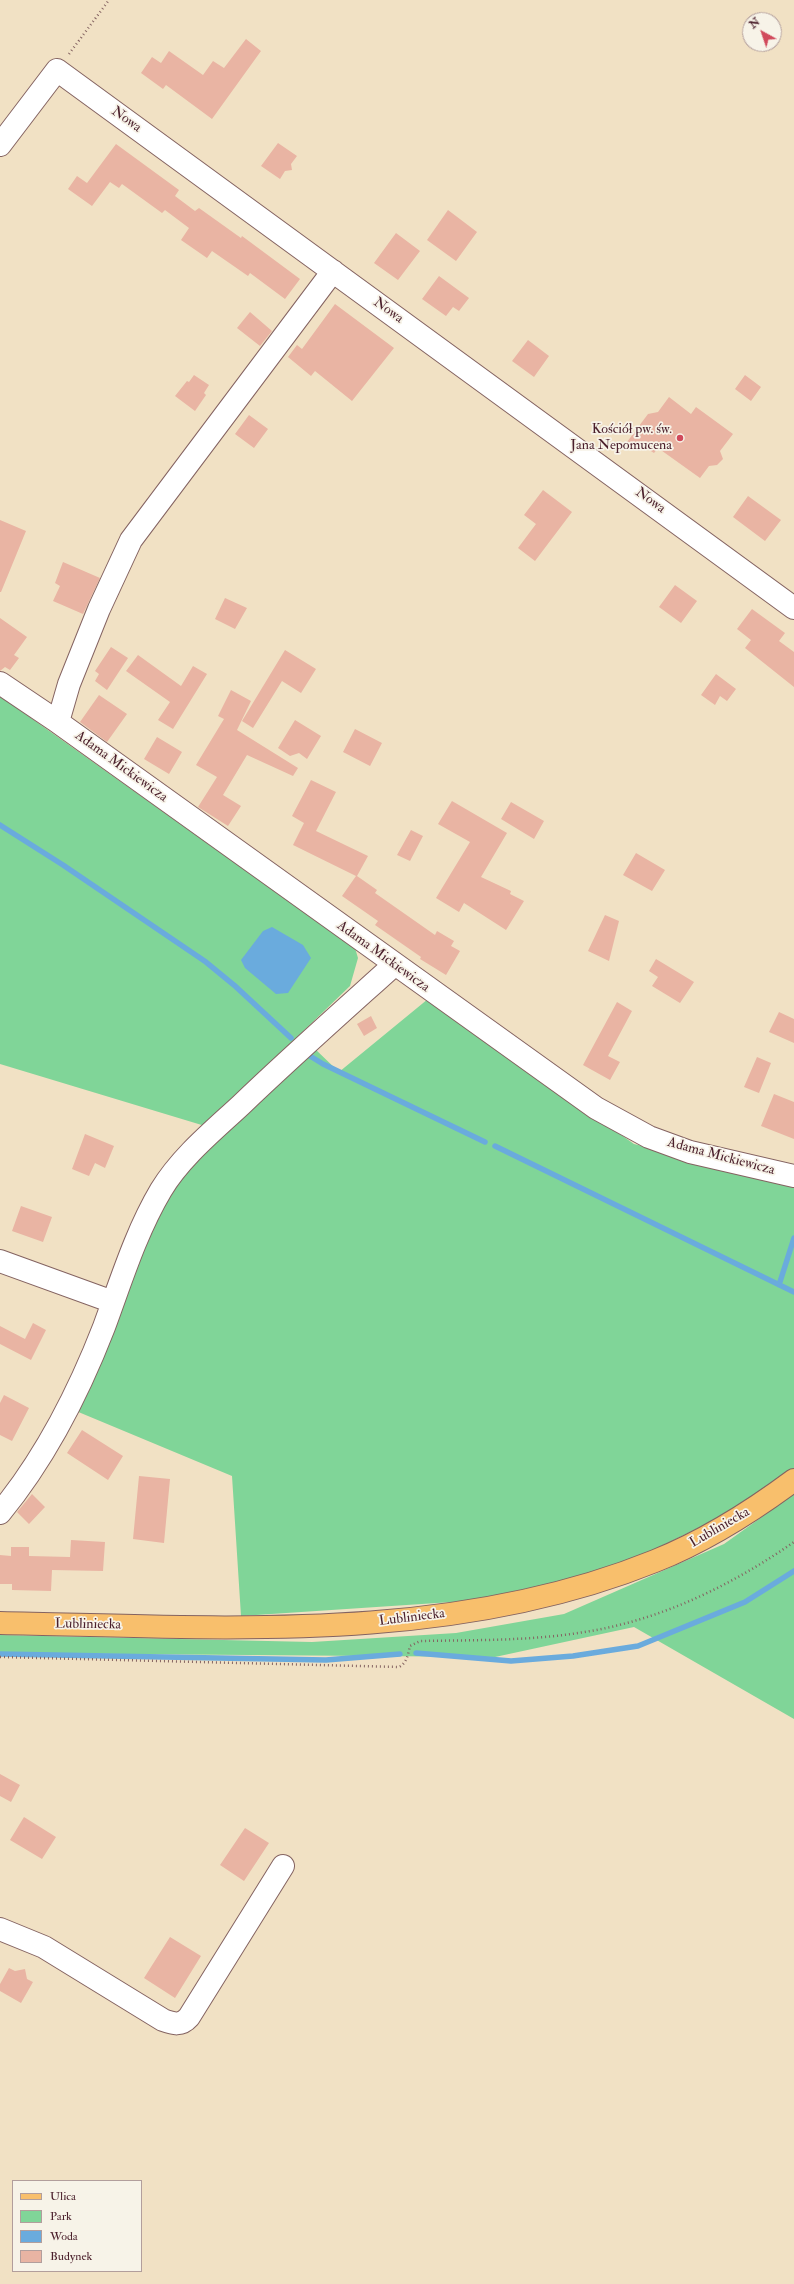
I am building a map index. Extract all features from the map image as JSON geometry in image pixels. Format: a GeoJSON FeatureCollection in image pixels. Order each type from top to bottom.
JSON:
{"type":"FeatureCollection","features":[{"type":"Feature","properties":{"kind":"main road","name":"Lubliniecka"},"geometry":{"type":"LineString","coordinates":[[0,1623],[262,1628],[384,1622],[492,1607],[586,1585],[656,1561],[704,1538],[744,1515],[794,1480]]}},
{"type":"Feature","properties":{"kind":"street"},"geometry":{"type":"LineString","coordinates":[[0,145],[57,70]]}},
{"type":"Feature","properties":{"kind":"street","name":"Nowa"},"geometry":{"type":"LineString","coordinates":[[57,70],[794,608]]}},
{"type":"Feature","properties":{"kind":"street"},"geometry":{"type":"LineString","coordinates":[[58,722],[69,684],[99,609],[131,540],[333,271]]}},
{"type":"Feature","properties":{"kind":"street","name":"Adama Mickiewicza"},"geometry":{"type":"LineString","coordinates":[[0,683],[58,722],[560,1085],[629,1127],[690,1152],[794,1176]]}},
{"type":"Feature","properties":{"kind":"street"},"geometry":{"type":"LineString","coordinates":[[0,1513],[32,1470],[64,1416],[152,1206],[173,1173],[226,1119],[394,965]]}},
{"type":"Feature","properties":{"kind":"street"},"geometry":{"type":"LineString","coordinates":[[0,1261],[113,1302]]}},
{"type":"Feature","properties":{"kind":"street"},"geometry":{"type":"LineString","coordinates":[[0,1929],[44,1947],[163,2020],[178,2024],[184,2022],[188,2017],[283,1866]]}},
{"type":"Feature","properties":{"kind":"path"},"geometry":{"type":"LineString","coordinates":[[57,70],[109,0]]}},
{"type":"Feature","properties":{"kind":"green space"},"geometry":{"type":"Polygon","coordinates":[[[0,696],[355,948],[358,958],[350,986],[205,1126],[0,1064],[0,696]]]}},
{"type":"Feature","properties":{"kind":"green space"},"geometry":{"type":"Polygon","coordinates":[[[428,999],[634,1144],[794,1183],[794,1468],[754,1501],[655,1549],[613,1567],[558,1582],[467,1601],[241,1616],[232,1476],[76,1411],[172,1185],[207,1148],[314,1048],[339,1072],[428,999]]]}},
{"type":"Feature","properties":{"kind":"green space"},"geometry":{"type":"Polygon","coordinates":[[[794,1494],[794,1719],[634,1627],[495,1657],[0,1653],[0,1635],[312,1642],[456,1633],[564,1614],[724,1544],[794,1494]]]}},
{"type":"Feature","properties":{"kind":"water"},"geometry":{"type":"Polygon","coordinates":[[[272,927],[303,945],[311,958],[288,993],[276,994],[245,968],[241,960],[263,931],[272,927]]]}},
{"type":"Feature","properties":{"kind":"building"},"geometry":{"type":"Polygon","coordinates":[[[246,39],[261,51],[212,119],[166,85],[163,89],[141,73],[152,57],[161,63],[169,51],[203,75],[213,61],[224,68],[246,39]]]}},
{"type":"Feature","properties":{"kind":"building"},"geometry":{"type":"Polygon","coordinates":[[[278,143],[297,156],[291,164],[292,170],[285,171],[280,179],[261,166],[278,143]]]}},
{"type":"Feature","properties":{"kind":"building"},"geometry":{"type":"Polygon","coordinates":[[[116,144],[179,190],[175,196],[195,211],[199,208],[241,238],[242,236],[300,279],[285,299],[250,273],[248,276],[212,251],[207,258],[181,240],[189,228],[165,210],[162,213],[122,184],[119,188],[110,182],[92,206],[68,189],[77,176],[87,183],[116,144]]]}},
{"type":"Feature","properties":{"kind":"building"},"geometry":{"type":"Polygon","coordinates":[[[448,210],[477,232],[456,261],[427,240],[448,210]]]}},
{"type":"Feature","properties":{"kind":"building"},"geometry":{"type":"Polygon","coordinates":[[[396,233],[420,251],[398,280],[374,263],[396,233]]]}},
{"type":"Feature","properties":{"kind":"building"},"geometry":{"type":"Polygon","coordinates":[[[439,276],[469,298],[459,311],[453,307],[446,316],[422,299],[439,276]]]}},
{"type":"Feature","properties":{"kind":"building"},"geometry":{"type":"Polygon","coordinates":[[[335,304],[394,348],[352,401],[315,371],[311,376],[288,357],[297,345],[302,349],[335,304]]]}},
{"type":"Feature","properties":{"kind":"building"},"geometry":{"type":"Polygon","coordinates":[[[250,312],[272,331],[260,346],[237,328],[250,312]]]}},
{"type":"Feature","properties":{"kind":"building"},"geometry":{"type":"Polygon","coordinates":[[[528,340],[549,356],[534,377],[512,361],[528,340]]]}},
{"type":"Feature","properties":{"kind":"building"},"geometry":{"type":"Polygon","coordinates":[[[194,375],[209,385],[204,393],[206,395],[195,411],[175,396],[194,375]]]}},
{"type":"Feature","properties":{"kind":"building"},"geometry":{"type":"Polygon","coordinates":[[[745,375],[761,387],[751,401],[735,389],[745,375]]]}},
{"type":"Feature","properties":{"kind":"building","name":"Kościół pw. św. Jana Nepomucena"},"geometry":{"type":"Polygon","coordinates":[[[669,397],[691,414],[696,407],[733,434],[720,451],[723,459],[717,465],[709,466],[700,478],[658,448],[654,453],[643,446],[639,451],[627,442],[648,414],[658,412],[669,397]]]}},
{"type":"Feature","properties":{"kind":"building"},"geometry":{"type":"Polygon","coordinates":[[[249,415],[268,429],[254,448],[235,434],[249,415]]]}},
{"type":"Feature","properties":{"kind":"building"},"geometry":{"type":"Polygon","coordinates":[[[543,490],[572,512],[535,561],[518,548],[536,524],[524,515],[543,490]]]}},
{"type":"Feature","properties":{"kind":"building"},"geometry":{"type":"Polygon","coordinates":[[[748,496],[781,520],[765,541],[733,517],[748,496]]]}},
{"type":"Feature","properties":{"kind":"building"},"geometry":{"type":"Polygon","coordinates":[[[0,520],[26,531],[1,592],[0,592],[0,520]]]}},
{"type":"Feature","properties":{"kind":"building"},"geometry":{"type":"Polygon","coordinates":[[[63,562],[100,578],[83,614],[53,601],[60,586],[55,583],[63,562]]]}},
{"type":"Feature","properties":{"kind":"building"},"geometry":{"type":"Polygon","coordinates":[[[675,585],[697,601],[681,623],[659,607],[675,585]]]}},
{"type":"Feature","properties":{"kind":"building"},"geometry":{"type":"Polygon","coordinates":[[[225,598],[247,608],[235,629],[215,619],[225,598]]]}},
{"type":"Feature","properties":{"kind":"building"},"geometry":{"type":"Polygon","coordinates":[[[752,609],[785,633],[779,641],[794,652],[794,687],[745,648],[751,640],[737,629],[752,609]]]}},
{"type":"Feature","properties":{"kind":"building"},"geometry":{"type":"Polygon","coordinates":[[[0,618],[27,637],[14,655],[19,658],[10,670],[5,667],[0,671],[0,618]]]}},
{"type":"Feature","properties":{"kind":"building"},"geometry":{"type":"Polygon","coordinates":[[[111,647],[128,658],[107,690],[95,681],[99,674],[95,671],[111,647]]]}},
{"type":"Feature","properties":{"kind":"building"},"geometry":{"type":"Polygon","coordinates":[[[285,650],[316,669],[301,693],[282,681],[253,728],[242,721],[285,650]]]}},
{"type":"Feature","properties":{"kind":"building"},"geometry":{"type":"Polygon","coordinates":[[[138,655],[181,686],[193,666],[207,674],[173,729],[158,720],[170,702],[126,671],[138,655]]]}},
{"type":"Feature","properties":{"kind":"building"},"geometry":{"type":"Polygon","coordinates":[[[716,674],[736,689],[727,701],[720,696],[715,705],[701,695],[716,674]]]}},
{"type":"Feature","properties":{"kind":"building"},"geometry":{"type":"Polygon","coordinates":[[[231,690],[251,701],[237,730],[298,768],[293,776],[247,755],[223,795],[241,806],[228,826],[198,807],[217,777],[196,765],[224,719],[218,716],[231,690]]]}},
{"type":"Feature","properties":{"kind":"building"},"geometry":{"type":"Polygon","coordinates":[[[99,695],[127,714],[107,742],[80,722],[99,695]]]}},
{"type":"Feature","properties":{"kind":"building"},"geometry":{"type":"Polygon","coordinates":[[[295,720],[321,736],[307,759],[299,753],[290,756],[278,748],[295,720]]]}},
{"type":"Feature","properties":{"kind":"building"},"geometry":{"type":"Polygon","coordinates":[[[355,729],[382,743],[370,766],[343,752],[355,729]]]}},
{"type":"Feature","properties":{"kind":"building"},"geometry":{"type":"Polygon","coordinates":[[[157,737],[182,752],[169,774],[144,759],[157,737]]]}},
{"type":"Feature","properties":{"kind":"building"},"geometry":{"type":"Polygon","coordinates":[[[311,780],[336,792],[316,831],[368,856],[357,876],[377,890],[375,893],[435,935],[437,931],[454,941],[451,946],[460,951],[446,975],[420,959],[421,957],[375,925],[378,921],[342,896],[356,876],[293,845],[304,823],[292,816],[311,780]]]}},
{"type":"Feature","properties":{"kind":"building"},"geometry":{"type":"Polygon","coordinates":[[[452,801],[507,833],[481,877],[511,891],[510,894],[524,901],[506,930],[464,903],[459,912],[436,898],[470,842],[438,824],[452,801]]]}},
{"type":"Feature","properties":{"kind":"building"},"geometry":{"type":"Polygon","coordinates":[[[511,802],[544,821],[534,839],[501,819],[511,802]]]}},
{"type":"Feature","properties":{"kind":"building"},"geometry":{"type":"Polygon","coordinates":[[[411,830],[423,836],[410,861],[397,855],[411,830]]]}},
{"type":"Feature","properties":{"kind":"building"},"geometry":{"type":"Polygon","coordinates":[[[636,853],[665,870],[652,891],[623,875],[636,853]]]}},
{"type":"Feature","properties":{"kind":"building"},"geometry":{"type":"Polygon","coordinates":[[[605,915],[619,921],[609,961],[588,951],[605,915]]]}},
{"type":"Feature","properties":{"kind":"building"},"geometry":{"type":"Polygon","coordinates":[[[656,959],[694,982],[680,1003],[652,986],[658,977],[649,971],[656,959]]]}},
{"type":"Feature","properties":{"kind":"building"},"geometry":{"type":"Polygon","coordinates":[[[617,1002],[632,1011],[608,1056],[620,1062],[610,1080],[583,1065],[617,1002]]]}},
{"type":"Feature","properties":{"kind":"building"},"geometry":{"type":"Polygon","coordinates":[[[779,1012],[794,1019],[794,1043],[769,1032],[779,1012]]]}},
{"type":"Feature","properties":{"kind":"building"},"geometry":{"type":"Polygon","coordinates":[[[371,1016],[377,1028],[364,1036],[357,1024],[371,1016]]]}},
{"type":"Feature","properties":{"kind":"building"},"geometry":{"type":"Polygon","coordinates":[[[757,1057],[771,1063],[759,1093],[744,1087],[757,1057]]]}},
{"type":"Feature","properties":{"kind":"building"},"geometry":{"type":"Polygon","coordinates":[[[774,1094],[794,1102],[794,1139],[761,1126],[774,1094]]]}},
{"type":"Feature","properties":{"kind":"building"},"geometry":{"type":"Polygon","coordinates":[[[85,1134],[114,1146],[105,1168],[95,1163],[89,1176],[72,1169],[85,1134]]]}},
{"type":"Feature","properties":{"kind":"building"},"geometry":{"type":"Polygon","coordinates":[[[21,1206],[52,1217],[43,1242],[12,1231],[21,1206]]]}},
{"type":"Feature","properties":{"kind":"building"},"geometry":{"type":"Polygon","coordinates":[[[33,1323],[46,1330],[31,1360],[0,1344],[0,1326],[25,1339],[33,1323]]]}},
{"type":"Feature","properties":{"kind":"building"},"geometry":{"type":"Polygon","coordinates":[[[4,1395],[29,1408],[12,1441],[0,1435],[0,1403],[4,1395]]]}},
{"type":"Feature","properties":{"kind":"building"},"geometry":{"type":"Polygon","coordinates":[[[82,1430],[123,1456],[108,1480],[67,1453],[82,1430]]]}},
{"type":"Feature","properties":{"kind":"building"},"geometry":{"type":"Polygon","coordinates":[[[139,1476],[170,1479],[164,1543],[133,1539],[139,1476]]]}},
{"type":"Feature","properties":{"kind":"building"},"geometry":{"type":"Polygon","coordinates":[[[32,1494],[45,1507],[29,1524],[17,1512],[32,1494]]]}},
{"type":"Feature","properties":{"kind":"building"},"geometry":{"type":"Polygon","coordinates":[[[71,1540],[105,1542],[103,1571],[52,1570],[51,1591],[12,1590],[12,1584],[0,1584],[0,1555],[11,1556],[11,1547],[29,1547],[29,1556],[70,1557],[71,1540]]]}},
{"type":"Feature","properties":{"kind":"building"},"geometry":{"type":"Polygon","coordinates":[[[0,1774],[20,1785],[11,1802],[0,1796],[0,1774]]]}},
{"type":"Feature","properties":{"kind":"building"},"geometry":{"type":"Polygon","coordinates":[[[24,1817],[56,1837],[42,1859],[10,1840],[24,1817]]]}},
{"type":"Feature","properties":{"kind":"building"},"geometry":{"type":"Polygon","coordinates":[[[245,1828],[269,1843],[244,1881],[220,1865],[245,1828]]]}},
{"type":"Feature","properties":{"kind":"building"},"geometry":{"type":"Polygon","coordinates":[[[170,1937],[201,1956],[175,1998],[144,1978],[170,1937]]]}},
{"type":"Feature","properties":{"kind":"building"},"geometry":{"type":"Polygon","coordinates":[[[9,1968],[15,1971],[25,1969],[27,1979],[33,1982],[21,2003],[0,1991],[0,1984],[9,1968]]]}},
{"type":"Feature","properties":{"kind":"waterway"},"geometry":{"type":"LineString","coordinates":[[0,825],[63,865],[206,962],[234,985],[291,1038]]}},
{"type":"Feature","properties":{"kind":"waterway"},"geometry":{"type":"LineString","coordinates":[[310,1056],[323,1064],[485,1142]]}},
{"type":"Feature","properties":{"kind":"waterway"},"geometry":{"type":"LineString","coordinates":[[495,1146],[794,1292]]}},
{"type":"Feature","properties":{"kind":"waterway"},"geometry":{"type":"LineString","coordinates":[[779,1285],[794,1238]]}},
{"type":"Feature","properties":{"kind":"waterway"},"geometry":{"type":"LineString","coordinates":[[416,1653],[511,1661],[573,1656],[638,1646],[745,1602],[794,1571]]}},
{"type":"Feature","properties":{"kind":"waterway"},"geometry":{"type":"LineString","coordinates":[[0,1654],[326,1660],[400,1654]]}},
{"type":"Feature","properties":{"kind":"place","name":"Kościół pw. św. Jana Nepomucena"},"geometry":{"type":"Point","coordinates":[680,438]}}]}
